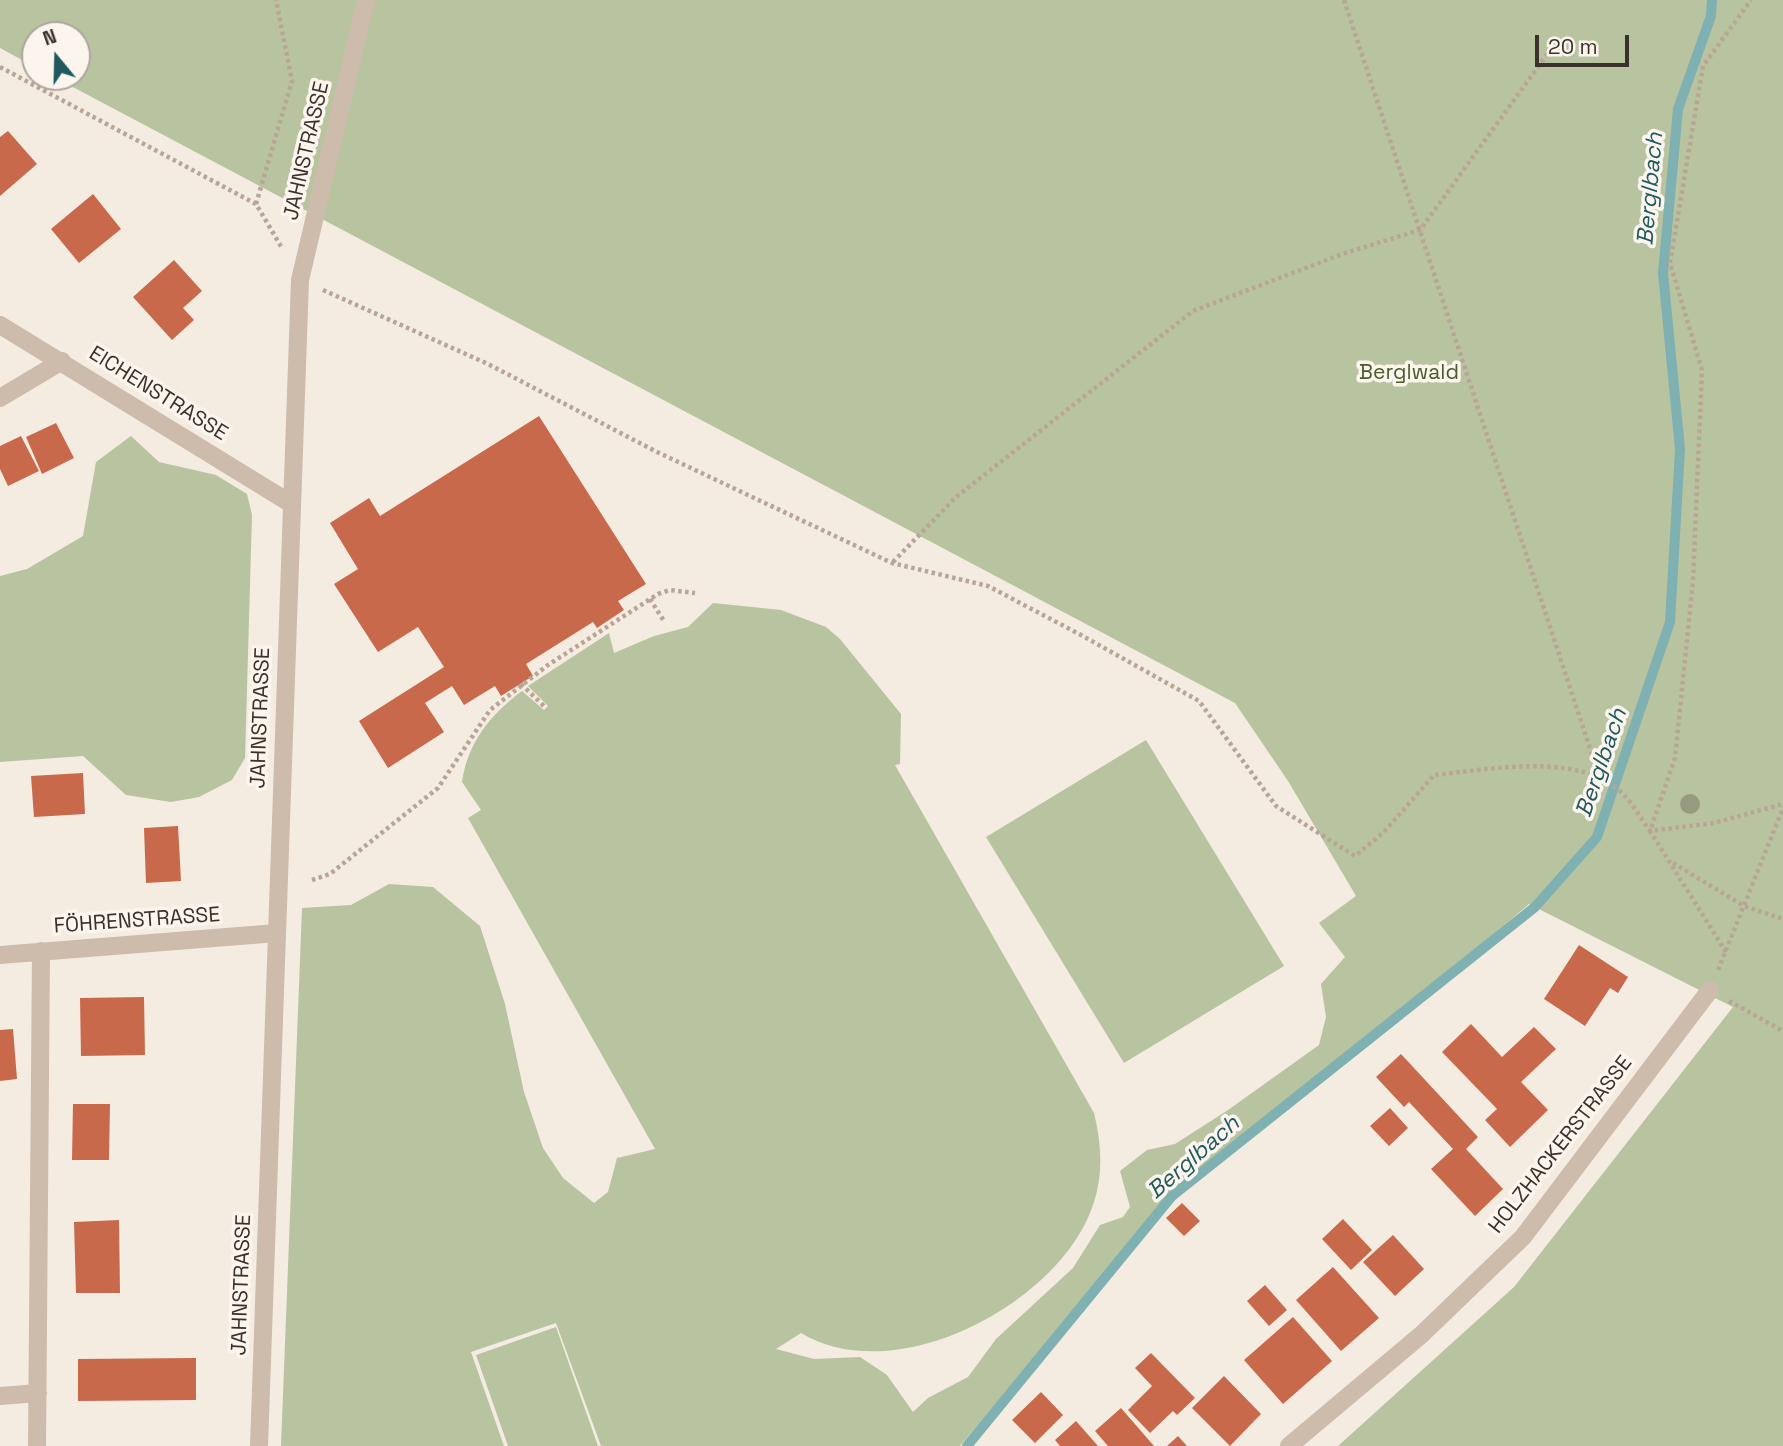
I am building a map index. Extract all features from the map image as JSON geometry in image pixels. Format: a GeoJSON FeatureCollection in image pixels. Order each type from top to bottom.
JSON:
{"type":"FeatureCollection","features":[{"type":"Feature","properties":{"kind":"street","name":"JAHNSTRASSE"},"geometry":{"type":"LineString","coordinates":[[259,1446],[290,503],[300,279],[366,0]]}},
{"type":"Feature","properties":{"kind":"street","name":"EICHENSTRASSE"},"geometry":{"type":"LineString","coordinates":[[0,325],[290,503]]}},
{"type":"Feature","properties":{"kind":"street"},"geometry":{"type":"LineString","coordinates":[[0,398],[62,361]]}},
{"type":"Feature","properties":{"kind":"street","name":"FÖHRENSTRASSE"},"geometry":{"type":"LineString","coordinates":[[0,955],[276,933]]}},
{"type":"Feature","properties":{"kind":"street"},"geometry":{"type":"LineString","coordinates":[[37,1446],[41,951]]}},
{"type":"Feature","properties":{"kind":"street","name":"HOLZHACKERSTRASSE"},"geometry":{"type":"LineString","coordinates":[[1289,1446],[1421,1335],[1523,1237],[1710,990]]}},
{"type":"Feature","properties":{"kind":"street"},"geometry":{"type":"LineString","coordinates":[[0,1396],[38,1393]]}},
{"type":"Feature","properties":{"kind":"path"},"geometry":{"type":"LineString","coordinates":[[256,204],[292,80],[276,0]]}},
{"type":"Feature","properties":{"kind":"path"},"geometry":{"type":"LineString","coordinates":[[1344,0],[1600,780]]}},
{"type":"Feature","properties":{"kind":"path"},"geometry":{"type":"LineString","coordinates":[[1650,831],[1675,758],[1693,581],[1702,370],[1670,263],[1703,66],[1751,0]]}},
{"type":"Feature","properties":{"kind":"path"},"geometry":{"type":"LineString","coordinates":[[892,563],[956,497],[1194,311],[1345,253],[1420,230],[1551,50]]}},
{"type":"Feature","properties":{"kind":"path"},"geometry":{"type":"LineString","coordinates":[[0,67],[256,204],[300,279],[488,364],[657,452],[892,563],[988,586],[1199,701],[1276,806],[1355,856],[1384,832],[1434,775],[1556,765],[1600,780],[1621,792],[1650,831],[1726,952]]}},
{"type":"Feature","properties":{"kind":"path"},"geometry":{"type":"LineString","coordinates":[[312,880],[330,874],[438,788],[490,710],[521,684],[650,599],[670,590],[695,593]]}},
{"type":"Feature","properties":{"kind":"path"},"geometry":{"type":"LineString","coordinates":[[650,599],[664,621]]}},
{"type":"Feature","properties":{"kind":"path"},"geometry":{"type":"LineString","coordinates":[[521,684],[546,708]]}},
{"type":"Feature","properties":{"kind":"path"},"geometry":{"type":"LineString","coordinates":[[1650,831],[1714,823],[1783,806]]}},
{"type":"Feature","properties":{"kind":"path"},"geometry":{"type":"LineString","coordinates":[[1783,806],[1710,990],[1783,1031]]}},
{"type":"Feature","properties":{"kind":"path"},"geometry":{"type":"LineString","coordinates":[[1672,863],[1744,906],[1783,919]]}},
{"type":"Feature","properties":{"kind":"green space","name":"Berglwald"},"geometry":{"type":"Polygon","coordinates":[[[0,0],[1783,0],[1783,1446],[1338,1446],[1514,1287],[1733,1007],[1529,904],[1384,1027],[1172,1194],[960,1446],[601,1446],[556,1323],[471,1352],[504,1446],[281,1446],[302,908],[351,905],[389,884],[433,887],[480,926],[505,1004],[524,1092],[543,1148],[563,1178],[594,1203],[608,1192],[617,1158],[655,1149],[468,818],[481,810],[462,782],[475,742],[500,710],[522,691],[544,710],[548,706],[528,686],[609,633],[614,653],[654,636],[688,627],[713,603],[781,610],[826,627],[840,639],[901,714],[900,764],[895,765],[1094,1113],[1100,1168],[1096,1195],[1086,1222],[1065,1254],[1036,1284],[1001,1310],[962,1331],[920,1345],[878,1351],[838,1348],[801,1333],[776,1349],[814,1359],[860,1357],[887,1375],[913,1412],[928,1398],[968,1377],[996,1339],[1073,1268],[1100,1225],[1123,1217],[1130,1207],[1120,1171],[1147,1150],[1175,1144],[1319,1045],[1326,1017],[1321,984],[1345,957],[1319,923],[1356,896],[1288,781],[1235,703],[80,91],[91,91],[91,21],[21,21],[21,59],[0,48],[0,0]]]}},
{"type":"Feature","properties":{"kind":"green space"},"geometry":{"type":"Polygon","coordinates":[[[131,436],[159,462],[216,475],[247,494],[252,515],[245,758],[232,780],[199,797],[171,802],[126,795],[83,756],[0,762],[0,576],[27,569],[83,536],[96,462],[131,436]]]}},
{"type":"Feature","properties":{"kind":"green space"},"geometry":{"type":"Polygon","coordinates":[[[1146,740],[1284,966],[1124,1063],[986,837],[1146,740]]]}},
{"type":"Feature","properties":{"kind":"green space"},"geometry":{"type":"Polygon","coordinates":[[[556,1327],[598,1446],[508,1446],[476,1355],[556,1327]]]}},
{"type":"Feature","properties":{"kind":"building"},"geometry":{"type":"Polygon","coordinates":[[[8,131],[37,164],[0,196],[0,137],[8,131]]]}},
{"type":"Feature","properties":{"kind":"building"},"geometry":{"type":"Polygon","coordinates":[[[93,194],[121,229],[79,263],[51,229],[93,194]]]}},
{"type":"Feature","properties":{"kind":"building"},"geometry":{"type":"Polygon","coordinates":[[[174,260],[202,291],[183,308],[194,320],[172,340],[133,297],[174,260]]]}},
{"type":"Feature","properties":{"kind":"building"},"geometry":{"type":"Polygon","coordinates":[[[539,416],[646,584],[618,601],[624,610],[597,628],[593,622],[526,664],[533,676],[501,696],[495,686],[464,705],[452,686],[425,703],[444,732],[388,768],[359,721],[444,667],[418,627],[378,652],[334,584],[358,569],[330,523],[369,498],[380,516],[539,416]]]}},
{"type":"Feature","properties":{"kind":"building"},"geometry":{"type":"Polygon","coordinates":[[[56,423],[74,458],[42,474],[26,437],[56,423]]]}},
{"type":"Feature","properties":{"kind":"building"},"geometry":{"type":"Polygon","coordinates":[[[21,436],[39,471],[8,486],[0,469],[0,446],[21,436]]]}},
{"type":"Feature","properties":{"kind":"building"},"geometry":{"type":"Polygon","coordinates":[[[83,773],[85,814],[34,817],[31,776],[83,773]]]}},
{"type":"Feature","properties":{"kind":"building"},"geometry":{"type":"Polygon","coordinates":[[[178,826],[181,881],[146,883],[144,828],[178,826]]]}},
{"type":"Feature","properties":{"kind":"building"},"geometry":{"type":"Polygon","coordinates":[[[1579,945],[1628,977],[1618,993],[1610,988],[1585,1026],[1544,999],[1579,945]]]}},
{"type":"Feature","properties":{"kind":"building"},"geometry":{"type":"Polygon","coordinates":[[[144,997],[145,1055],[81,1056],[80,998],[144,997]]]}},
{"type":"Feature","properties":{"kind":"building"},"geometry":{"type":"Polygon","coordinates":[[[1471,1024],[1502,1057],[1534,1027],[1556,1049],[1521,1082],[1548,1110],[1510,1147],[1485,1120],[1497,1109],[1442,1052],[1471,1024]]]}},
{"type":"Feature","properties":{"kind":"building"},"geometry":{"type":"Polygon","coordinates":[[[13,1029],[17,1079],[0,1081],[0,1030],[13,1029]]]}},
{"type":"Feature","properties":{"kind":"building"},"geometry":{"type":"Polygon","coordinates":[[[1401,1054],[1478,1137],[1466,1149],[1503,1189],[1475,1216],[1431,1169],[1453,1149],[1409,1102],[1404,1107],[1376,1077],[1401,1054]]]}},
{"type":"Feature","properties":{"kind":"building"},"geometry":{"type":"Polygon","coordinates":[[[73,1104],[110,1104],[109,1160],[72,1160],[73,1104]]]}},
{"type":"Feature","properties":{"kind":"building"},"geometry":{"type":"Polygon","coordinates":[[[1390,1108],[1408,1128],[1389,1146],[1370,1126],[1390,1108]]]}},
{"type":"Feature","properties":{"kind":"building"},"geometry":{"type":"Polygon","coordinates":[[[1182,1203],[1200,1221],[1184,1236],[1166,1218],[1182,1203]]]}},
{"type":"Feature","properties":{"kind":"building"},"geometry":{"type":"Polygon","coordinates":[[[1343,1219],[1372,1250],[1351,1270],[1322,1239],[1343,1219]]]}},
{"type":"Feature","properties":{"kind":"building"},"geometry":{"type":"Polygon","coordinates":[[[119,1220],[120,1293],[76,1293],[74,1222],[119,1220]]]}},
{"type":"Feature","properties":{"kind":"building"},"geometry":{"type":"Polygon","coordinates":[[[1393,1235],[1424,1269],[1395,1296],[1363,1262],[1393,1235]]]}},
{"type":"Feature","properties":{"kind":"building"},"geometry":{"type":"Polygon","coordinates":[[[1333,1267],[1379,1318],[1341,1351],[1296,1300],[1333,1267]]]}},
{"type":"Feature","properties":{"kind":"building"},"geometry":{"type":"Polygon","coordinates":[[[1265,1285],[1287,1310],[1269,1326],[1247,1301],[1265,1285]]]}},
{"type":"Feature","properties":{"kind":"building"},"geometry":{"type":"Polygon","coordinates":[[[1293,1317],[1332,1361],[1283,1404],[1244,1360],[1293,1317]]]}},
{"type":"Feature","properties":{"kind":"building"},"geometry":{"type":"Polygon","coordinates":[[[1151,1353],[1195,1398],[1177,1415],[1173,1411],[1150,1433],[1128,1410],[1152,1386],[1135,1368],[1151,1353]]]}},
{"type":"Feature","properties":{"kind":"building"},"geometry":{"type":"Polygon","coordinates":[[[196,1358],[196,1400],[78,1401],[78,1359],[196,1358]]]}},
{"type":"Feature","properties":{"kind":"building"},"geometry":{"type":"Polygon","coordinates":[[[1224,1376],[1261,1414],[1230,1446],[1192,1408],[1224,1376]]]}},
{"type":"Feature","properties":{"kind":"building"},"geometry":{"type":"Polygon","coordinates":[[[1041,1392],[1063,1415],[1035,1443],[1012,1420],[1041,1392]]]}},
{"type":"Feature","properties":{"kind":"building"},"geometry":{"type":"Polygon","coordinates":[[[1121,1408],[1154,1446],[1108,1446],[1095,1431],[1121,1408]]]}},
{"type":"Feature","properties":{"kind":"building"},"geometry":{"type":"Polygon","coordinates":[[[1076,1421],[1098,1446],[1060,1446],[1055,1440],[1076,1421]]]}},
{"type":"Feature","properties":{"kind":"building"},"geometry":{"type":"Polygon","coordinates":[[[1178,1436],[1187,1446],[1167,1446],[1178,1436]]]}},
{"type":"Feature","properties":{"kind":"waterway","name":"Berglbach"},"geometry":{"type":"LineString","coordinates":[[967,1446],[1172,1196],[1535,907],[1597,837],[1670,622],[1680,449],[1663,273],[1678,109],[1711,16],[1712,0]]}}]}
